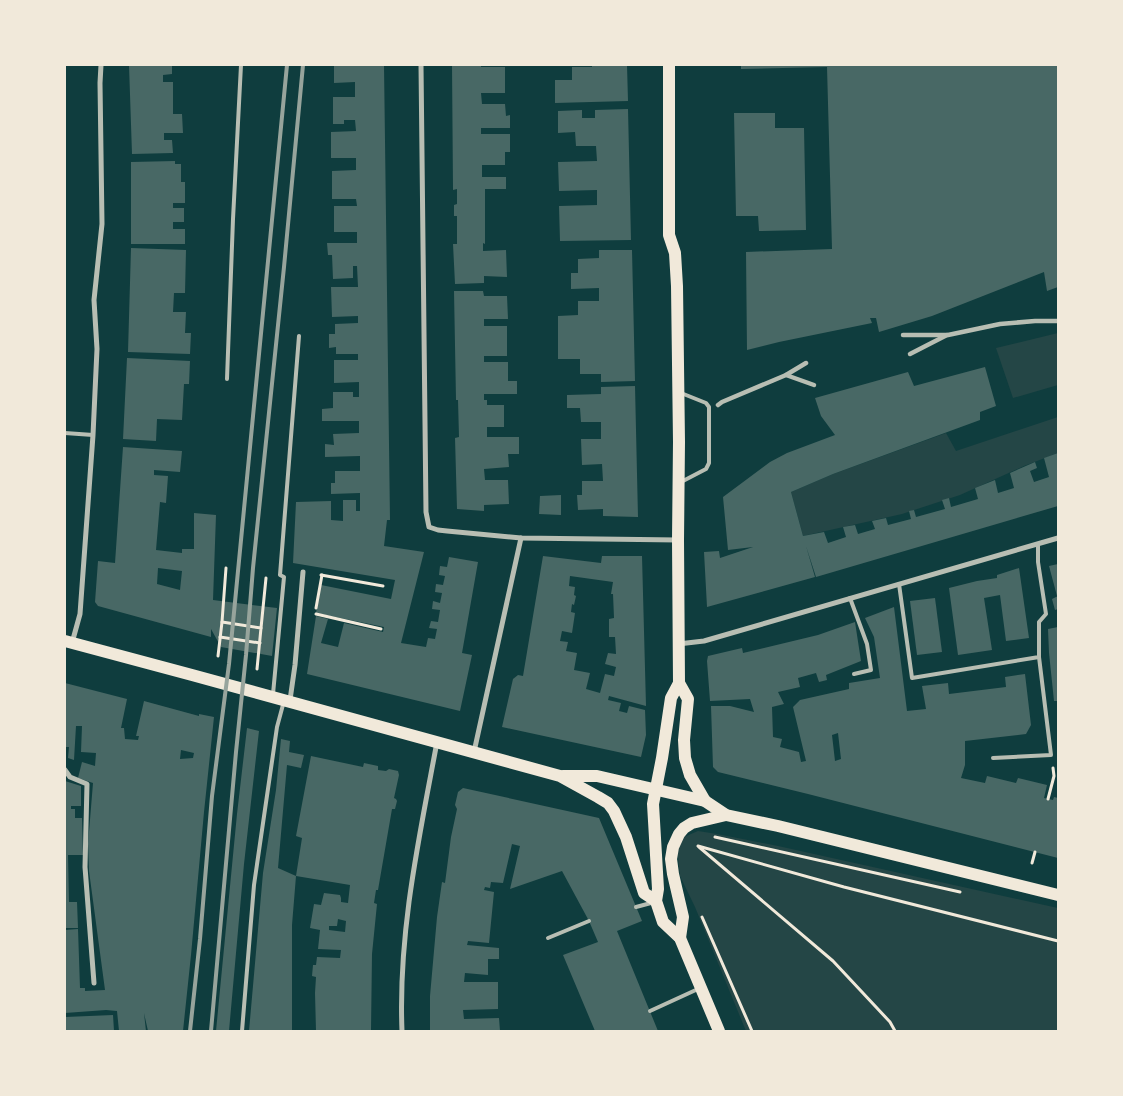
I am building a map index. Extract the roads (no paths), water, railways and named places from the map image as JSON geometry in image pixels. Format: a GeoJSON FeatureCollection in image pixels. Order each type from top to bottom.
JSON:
{"type":"FeatureCollection","features":[{"type":"Feature","properties":{"kind":"main road"},"geometry":{"type":"LineString","coordinates":[[668,65],[668,235],[675,253],[678,392],[678,644],[680,683],[688,699],[684,740],[685,758],[690,775],[705,801]]}},
{"type":"Feature","properties":{"kind":"main road"},"geometry":{"type":"LineString","coordinates":[[68,642],[560,776],[608,803],[626,837],[644,892],[656,901]]}},
{"type":"Feature","properties":{"kind":"main road"},"geometry":{"type":"LineString","coordinates":[[680,683],[671,698],[653,804],[658,889],[656,901],[663,922],[680,938],[719,1031]]}},
{"type":"Feature","properties":{"kind":"main road"},"geometry":{"type":"LineString","coordinates":[[560,776],[597,776],[705,801],[726,815],[1058,894]]}},
{"type":"Feature","properties":{"kind":"main road"},"geometry":{"type":"LineString","coordinates":[[680,938],[683,917],[673,874],[671,859],[673,846],[679,834],[692,823],[726,815]]}},
{"type":"Feature","properties":{"kind":"street"},"geometry":{"type":"LineString","coordinates":[[68,642],[80,614],[93,435],[97,348],[94,300],[102,224],[101,65]]}},
{"type":"Feature","properties":{"kind":"street"},"geometry":{"type":"LineString","coordinates":[[421,65],[426,512],[429,526],[438,530],[521,538],[678,540]]}},
{"type":"Feature","properties":{"kind":"street"},"geometry":{"type":"LineString","coordinates":[[903,335],[948,335],[1000,324],[1036,320],[1058,321]]}},
{"type":"Feature","properties":{"kind":"street"},"geometry":{"type":"LineString","coordinates":[[910,354],[948,335]]}},
{"type":"Feature","properties":{"kind":"street"},"geometry":{"type":"LineString","coordinates":[[718,406],[722,402],[786,375],[806,363]]}},
{"type":"Feature","properties":{"kind":"street"},"geometry":{"type":"LineString","coordinates":[[786,375],[814,385]]}},
{"type":"Feature","properties":{"kind":"street"},"geometry":{"type":"LineString","coordinates":[[474,752],[521,538]]}},
{"type":"Feature","properties":{"kind":"street"},"geometry":{"type":"LineString","coordinates":[[678,644],[704,641],[1058,538]]}},
{"type":"Feature","properties":{"kind":"street"},"geometry":{"type":"LineString","coordinates":[[282,699],[295,665],[303,572]]}},
{"type":"Feature","properties":{"kind":"street"},"geometry":{"type":"LineString","coordinates":[[402,1031],[402,985],[406,923],[437,742]]}},
{"type":"Feature","properties":{"kind":"street"},"geometry":{"type":"LineString","coordinates":[[65,770],[70,777],[87,784],[85,867],[94,983]]}},
{"type":"Feature","properties":{"kind":"lane"},"geometry":{"type":"LineString","coordinates":[[227,379],[232,219],[241,65]]}},
{"type":"Feature","properties":{"kind":"lane"},"geometry":{"type":"LineString","coordinates":[[242,1031],[254,885],[282,699],[284,577],[280,575],[299,336]]}},
{"type":"Feature","properties":{"kind":"lane"},"geometry":{"type":"LineString","coordinates":[[678,392],[709,407],[710,454],[710,463],[706,469],[679,484]]}},
{"type":"Feature","properties":{"kind":"lane"},"geometry":{"type":"LineString","coordinates":[[65,433],[93,435]]}},
{"type":"Feature","properties":{"kind":"lane"},"geometry":{"type":"LineString","coordinates":[[993,758],[1051,755],[1039,657],[1039,622],[1046,614],[1038,562],[1038,544]]}},
{"type":"Feature","properties":{"kind":"lane"},"geometry":{"type":"LineString","coordinates":[[899,584],[912,678],[1039,657]]}},
{"type":"Feature","properties":{"kind":"lane"},"geometry":{"type":"LineString","coordinates":[[850,598],[867,644],[871,670],[854,674]]}},
{"type":"Feature","properties":{"kind":"lane"},"geometry":{"type":"LineString","coordinates":[[636,907],[656,901]]}},
{"type":"Feature","properties":{"kind":"lane"},"geometry":{"type":"LineString","coordinates":[[548,938],[589,921]]}},
{"type":"Feature","properties":{"kind":"lane"},"geometry":{"type":"LineString","coordinates":[[650,1011],[700,988]]}},
{"type":"Feature","properties":{"kind":"railway"},"geometry":{"type":"LineString","coordinates":[[190,1031],[212,796],[229,664],[287,65]]}},
{"type":"Feature","properties":{"kind":"railway"},"geometry":{"type":"LineString","coordinates":[[211,1031],[253,568],[303,65]]}}]}
